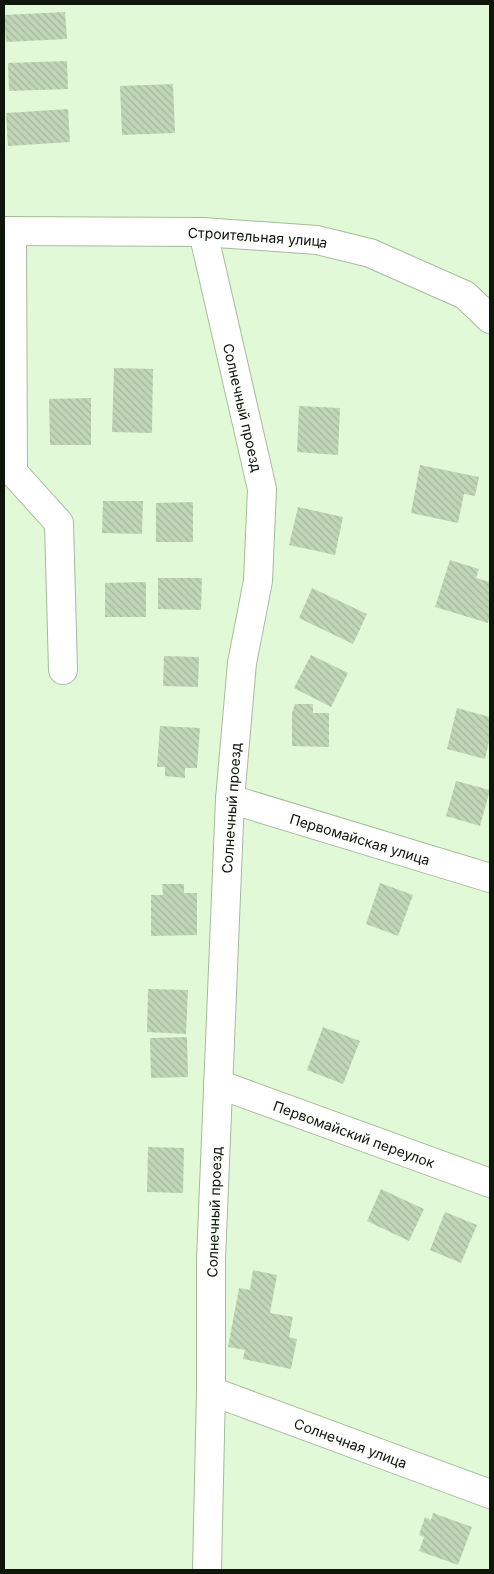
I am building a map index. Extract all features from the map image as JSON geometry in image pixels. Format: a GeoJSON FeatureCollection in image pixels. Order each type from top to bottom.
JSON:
{"type":"FeatureCollection","features":[{"type":"Feature","properties":{"kind":"street","name":"Строительная улица"},"geometry":{"type":"LineString","coordinates":[[8,231],[203,232],[317,240],[370,253],[464,295],[490,319]]}},
{"type":"Feature","properties":{"kind":"street"},"geometry":{"type":"LineString","coordinates":[[8,231],[14,472],[59,523],[63,670]]}},
{"type":"Feature","properties":{"kind":"street","name":"Солнечный проезд"},"geometry":{"type":"LineString","coordinates":[[203,232],[262,490],[258,581],[242,663],[230,799],[211,1259],[211,1391],[207,1570]]}},
{"type":"Feature","properties":{"kind":"street","name":"Первомайская улица"},"geometry":{"type":"LineString","coordinates":[[230,799],[490,878]]}},
{"type":"Feature","properties":{"kind":"street","name":"Первомайский переулок"},"geometry":{"type":"LineString","coordinates":[[218,1084],[490,1184]]}},
{"type":"Feature","properties":{"kind":"street","name":"Солнечная улица"},"geometry":{"type":"LineString","coordinates":[[211,1391],[490,1494]]}},
{"type":"Feature","properties":{"kind":"building"},"geometry":{"type":"Polygon","coordinates":[[[65,12],[67,39],[6,42],[4,15],[65,12]]]}},
{"type":"Feature","properties":{"kind":"building"},"geometry":{"type":"Polygon","coordinates":[[[67,61],[68,89],[9,91],[8,63],[67,61]]]}},
{"type":"Feature","properties":{"kind":"building"},"geometry":{"type":"Polygon","coordinates":[[[173,84],[175,133],[122,135],[120,86],[173,84]]]}},
{"type":"Feature","properties":{"kind":"building"},"geometry":{"type":"Polygon","coordinates":[[[68,109],[70,142],[8,146],[6,113],[68,109]]]}},
{"type":"Feature","properties":{"kind":"building"},"geometry":{"type":"Polygon","coordinates":[[[114,368],[153,369],[152,433],[112,432],[114,368]]]}},
{"type":"Feature","properties":{"kind":"building"},"geometry":{"type":"Polygon","coordinates":[[[91,398],[91,445],[50,445],[49,399],[91,398]]]}},
{"type":"Feature","properties":{"kind":"building"},"geometry":{"type":"Polygon","coordinates":[[[299,406],[340,408],[338,455],[297,452],[299,406]]]}},
{"type":"Feature","properties":{"kind":"building"},"geometry":{"type":"Polygon","coordinates":[[[420,465],[479,477],[475,496],[464,494],[458,523],[411,513],[420,465]]]}},
{"type":"Feature","properties":{"kind":"building"},"geometry":{"type":"Polygon","coordinates":[[[103,501],[143,501],[142,534],[102,533],[103,501]]]}},
{"type":"Feature","properties":{"kind":"building"},"geometry":{"type":"Polygon","coordinates":[[[193,502],[193,542],[156,542],[156,503],[193,502]]]}},
{"type":"Feature","properties":{"kind":"building"},"geometry":{"type":"Polygon","coordinates":[[[298,507],[343,517],[335,555],[289,545],[298,507]]]}},
{"type":"Feature","properties":{"kind":"building"},"geometry":{"type":"Polygon","coordinates":[[[450,560],[479,569],[476,578],[490,582],[490,615],[488,623],[435,607],[450,560]]]}},
{"type":"Feature","properties":{"kind":"building"},"geometry":{"type":"Polygon","coordinates":[[[158,578],[202,578],[201,610],[158,609],[158,578]]]}},
{"type":"Feature","properties":{"kind":"building"},"geometry":{"type":"Polygon","coordinates":[[[146,582],[146,617],[105,617],[105,583],[146,582]]]}},
{"type":"Feature","properties":{"kind":"building"},"geometry":{"type":"Polygon","coordinates":[[[312,588],[367,614],[353,644],[299,618],[312,588]]]}},
{"type":"Feature","properties":{"kind":"building"},"geometry":{"type":"Polygon","coordinates":[[[311,655],[348,673],[331,707],[294,688],[311,655]]]}},
{"type":"Feature","properties":{"kind":"building"},"geometry":{"type":"Polygon","coordinates":[[[164,656],[199,657],[198,687],[163,686],[164,656]]]}},
{"type":"Feature","properties":{"kind":"building"},"geometry":{"type":"Polygon","coordinates":[[[295,704],[313,704],[313,713],[329,713],[329,747],[292,746],[292,713],[295,704]]]}},
{"type":"Feature","properties":{"kind":"building"},"geometry":{"type":"Polygon","coordinates":[[[457,708],[490,717],[490,737],[485,759],[447,749],[457,708]]]}},
{"type":"Feature","properties":{"kind":"building"},"geometry":{"type":"Polygon","coordinates":[[[160,726],[200,728],[197,768],[185,768],[185,778],[165,776],[165,767],[157,767],[160,726]]]}},
{"type":"Feature","properties":{"kind":"building"},"geometry":{"type":"Polygon","coordinates":[[[456,781],[490,790],[480,826],[446,816],[456,781]]]}},
{"type":"Feature","properties":{"kind":"building"},"geometry":{"type":"Polygon","coordinates":[[[380,883],[413,895],[398,936],[366,924],[380,883]]]}},
{"type":"Feature","properties":{"kind":"building"},"geometry":{"type":"Polygon","coordinates":[[[162,884],[184,884],[184,893],[197,893],[197,935],[151,936],[151,895],[163,895],[162,884]]]}},
{"type":"Feature","properties":{"kind":"building"},"geometry":{"type":"Polygon","coordinates":[[[148,989],[188,990],[186,1034],[147,1032],[148,989]]]}},
{"type":"Feature","properties":{"kind":"building"},"geometry":{"type":"Polygon","coordinates":[[[323,1027],[360,1041],[343,1084],[307,1070],[323,1027]]]}},
{"type":"Feature","properties":{"kind":"building"},"geometry":{"type":"Polygon","coordinates":[[[187,1037],[188,1077],[151,1078],[150,1038],[187,1037]]]}},
{"type":"Feature","properties":{"kind":"building"},"geometry":{"type":"Polygon","coordinates":[[[148,1147],[184,1148],[183,1193],[147,1192],[148,1147]]]}},
{"type":"Feature","properties":{"kind":"building"},"geometry":{"type":"Polygon","coordinates":[[[381,1189],[424,1209],[409,1241],[367,1221],[381,1189]]]}},
{"type":"Feature","properties":{"kind":"building"},"geometry":{"type":"Polygon","coordinates":[[[445,1212],[477,1225],[461,1263],[430,1250],[445,1212]]]}},
{"type":"Feature","properties":{"kind":"building"},"geometry":{"type":"Polygon","coordinates":[[[253,1270],[277,1275],[270,1313],[293,1317],[289,1337],[297,1339],[291,1369],[243,1359],[245,1350],[228,1347],[239,1288],[250,1290],[253,1270]]]}},
{"type":"Feature","properties":{"kind":"building"},"geometry":{"type":"Polygon","coordinates":[[[433,1513],[472,1527],[458,1565],[419,1551],[424,1537],[419,1535],[425,1517],[431,1520],[433,1513]]]}}]}
